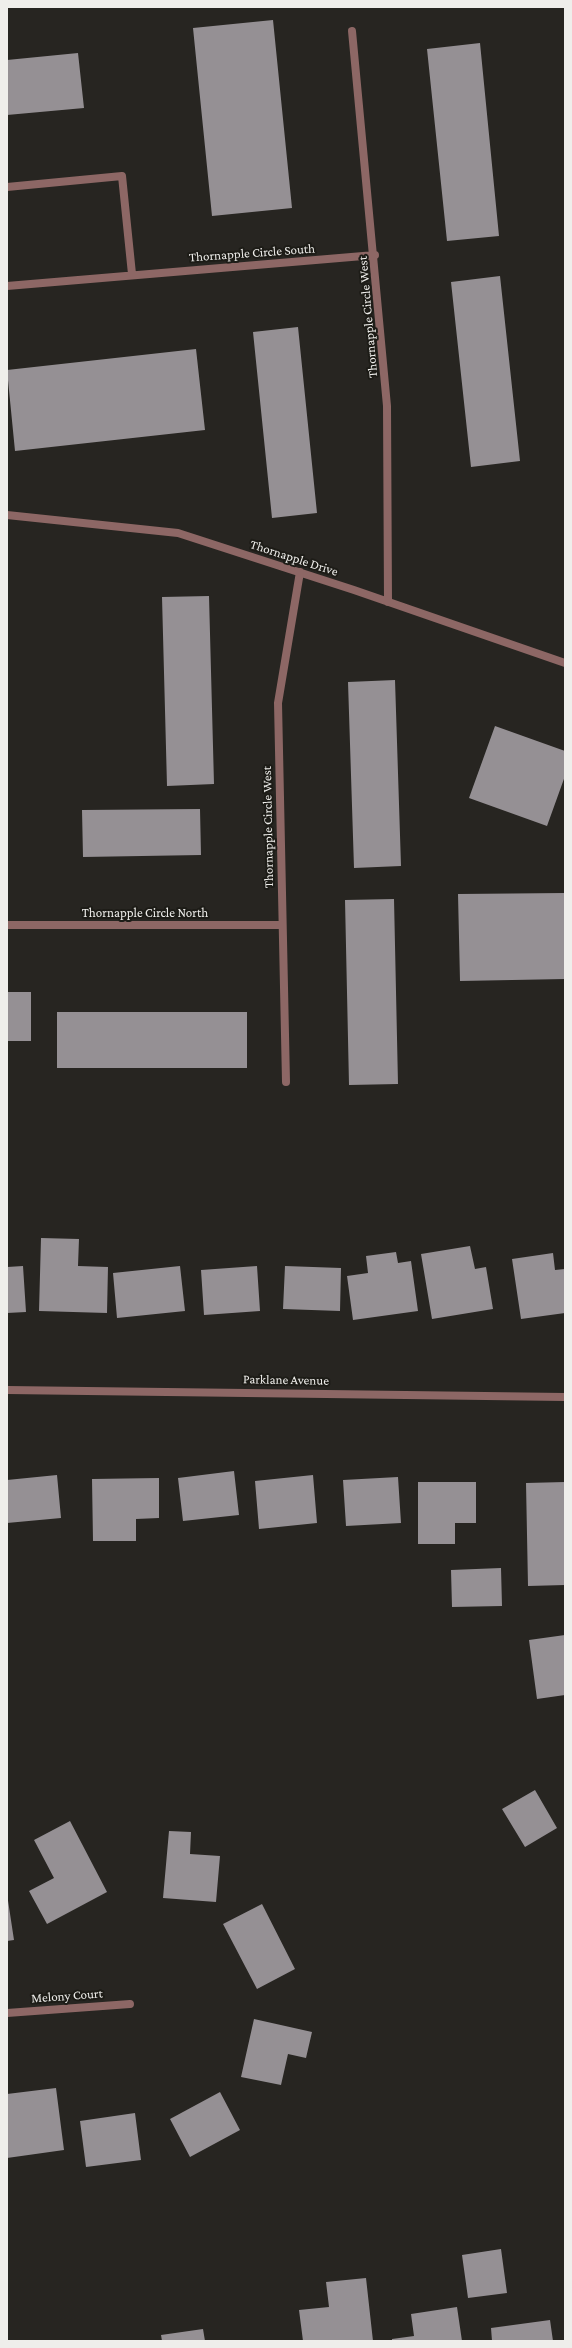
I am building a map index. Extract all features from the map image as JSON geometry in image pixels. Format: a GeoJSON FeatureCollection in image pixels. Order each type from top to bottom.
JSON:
{"type":"FeatureCollection","features":[{"type":"Feature","properties":{"kind":"street","name":"Thornapple Circle West"},"geometry":{"type":"LineString","coordinates":[[352,31],[375,255],[387,406],[388,602]]}},
{"type":"Feature","properties":{"kind":"street"},"geometry":{"type":"LineString","coordinates":[[7,187],[122,176],[132,274]]}},
{"type":"Feature","properties":{"kind":"street","name":"Thornapple Circle South"},"geometry":{"type":"LineString","coordinates":[[7,286],[132,274],[375,255]]}},
{"type":"Feature","properties":{"kind":"street","name":"Thornapple Drive"},"geometry":{"type":"LineString","coordinates":[[7,515],[178,533],[300,572],[565,663]]}},
{"type":"Feature","properties":{"kind":"street","name":"Thornapple Circle West"},"geometry":{"type":"LineString","coordinates":[[286,1082],[278,703],[300,572]]}},
{"type":"Feature","properties":{"kind":"street","name":"Thornapple Circle North"},"geometry":{"type":"LineString","coordinates":[[7,925],[282,925]]}},
{"type":"Feature","properties":{"kind":"street","name":"Parklane Avenue"},"geometry":{"type":"LineString","coordinates":[[7,1390],[565,1397]]}},
{"type":"Feature","properties":{"kind":"street","name":"Melony Court"},"geometry":{"type":"LineString","coordinates":[[7,2012],[130,2004]]}},
{"type":"Feature","properties":{"kind":"building"},"geometry":{"type":"Polygon","coordinates":[[[273,20],[292,208],[212,216],[193,28],[273,20]]]}},
{"type":"Feature","properties":{"kind":"building"},"geometry":{"type":"Polygon","coordinates":[[[480,43],[499,236],[447,241],[427,49],[480,43]]]}},
{"type":"Feature","properties":{"kind":"building"},"geometry":{"type":"Polygon","coordinates":[[[78,53],[84,108],[7,115],[7,60],[78,53]]]}},
{"type":"Feature","properties":{"kind":"building"},"geometry":{"type":"Polygon","coordinates":[[[500,276],[520,461],[471,467],[451,282],[500,276]]]}},
{"type":"Feature","properties":{"kind":"building"},"geometry":{"type":"Polygon","coordinates":[[[298,327],[317,513],[272,518],[253,332],[298,327]]]}},
{"type":"Feature","properties":{"kind":"building"},"geometry":{"type":"Polygon","coordinates":[[[196,349],[205,430],[15,451],[7,370],[196,349]]]}},
{"type":"Feature","properties":{"kind":"building"},"geometry":{"type":"Polygon","coordinates":[[[209,596],[214,784],[167,786],[162,597],[209,596]]]}},
{"type":"Feature","properties":{"kind":"building"},"geometry":{"type":"Polygon","coordinates":[[[395,680],[401,866],[354,868],[348,682],[395,680]]]}},
{"type":"Feature","properties":{"kind":"building"},"geometry":{"type":"Polygon","coordinates":[[[495,726],[565,751],[565,776],[547,826],[469,798],[495,726]]]}},
{"type":"Feature","properties":{"kind":"building"},"geometry":{"type":"Polygon","coordinates":[[[200,809],[201,855],[83,857],[82,810],[200,809]]]}},
{"type":"Feature","properties":{"kind":"building"},"geometry":{"type":"Polygon","coordinates":[[[565,893],[565,979],[460,981],[458,894],[565,893]]]}},
{"type":"Feature","properties":{"kind":"building"},"geometry":{"type":"Polygon","coordinates":[[[394,899],[398,1084],[349,1085],[345,900],[394,899]]]}},
{"type":"Feature","properties":{"kind":"building"},"geometry":{"type":"Polygon","coordinates":[[[7,992],[31,992],[31,1041],[7,1041],[7,992]]]}},
{"type":"Feature","properties":{"kind":"building"},"geometry":{"type":"Polygon","coordinates":[[[57,1012],[247,1012],[247,1068],[57,1068],[57,1012]]]}},
{"type":"Feature","properties":{"kind":"building"},"geometry":{"type":"Polygon","coordinates":[[[41,1238],[79,1239],[78,1266],[108,1267],[107,1313],[39,1311],[41,1238]]]}},
{"type":"Feature","properties":{"kind":"building"},"geometry":{"type":"Polygon","coordinates":[[[470,1246],[475,1269],[486,1267],[493,1309],[432,1319],[421,1254],[470,1246]]]}},
{"type":"Feature","properties":{"kind":"building"},"geometry":{"type":"Polygon","coordinates":[[[396,1252],[398,1263],[411,1261],[418,1311],[353,1320],[347,1276],[368,1273],[366,1256],[396,1252]]]}},
{"type":"Feature","properties":{"kind":"building"},"geometry":{"type":"Polygon","coordinates":[[[553,1253],[555,1270],[565,1269],[565,1313],[521,1319],[512,1259],[553,1253]]]}},
{"type":"Feature","properties":{"kind":"building"},"geometry":{"type":"Polygon","coordinates":[[[23,1266],[26,1312],[7,1313],[7,1267],[23,1266]]]}},
{"type":"Feature","properties":{"kind":"building"},"geometry":{"type":"Polygon","coordinates":[[[180,1266],[185,1311],[117,1318],[113,1273],[180,1266]]]}},
{"type":"Feature","properties":{"kind":"building"},"geometry":{"type":"Polygon","coordinates":[[[257,1266],[260,1311],[204,1315],[201,1270],[257,1266]]]}},
{"type":"Feature","properties":{"kind":"building"},"geometry":{"type":"Polygon","coordinates":[[[285,1266],[341,1268],[340,1311],[283,1309],[285,1266]]]}},
{"type":"Feature","properties":{"kind":"building"},"geometry":{"type":"Polygon","coordinates":[[[234,1471],[239,1515],[183,1521],[178,1478],[234,1471]]]}},
{"type":"Feature","properties":{"kind":"building"},"geometry":{"type":"Polygon","coordinates":[[[57,1475],[61,1518],[7,1523],[7,1480],[57,1475]]]}},
{"type":"Feature","properties":{"kind":"building"},"geometry":{"type":"Polygon","coordinates":[[[313,1475],[317,1523],[259,1529],[255,1481],[313,1475]]]}},
{"type":"Feature","properties":{"kind":"building"},"geometry":{"type":"Polygon","coordinates":[[[398,1477],[401,1523],[346,1526],[343,1480],[398,1477]]]}},
{"type":"Feature","properties":{"kind":"building"},"geometry":{"type":"Polygon","coordinates":[[[159,1478],[159,1518],[136,1519],[136,1541],[93,1541],[92,1479],[159,1478]]]}},
{"type":"Feature","properties":{"kind":"building"},"geometry":{"type":"Polygon","coordinates":[[[418,1482],[476,1482],[476,1523],[455,1523],[455,1544],[418,1544],[418,1482]]]}},
{"type":"Feature","properties":{"kind":"building"},"geometry":{"type":"Polygon","coordinates":[[[565,1482],[565,1585],[528,1586],[526,1483],[565,1482]]]}},
{"type":"Feature","properties":{"kind":"building"},"geometry":{"type":"Polygon","coordinates":[[[501,1568],[502,1606],[452,1607],[451,1570],[501,1568]]]}},
{"type":"Feature","properties":{"kind":"building"},"geometry":{"type":"Polygon","coordinates":[[[565,1635],[565,1695],[537,1699],[529,1640],[565,1635]]]}},
{"type":"Feature","properties":{"kind":"building"},"geometry":{"type":"Polygon","coordinates":[[[535,1790],[557,1828],[525,1847],[502,1809],[535,1790]]]}},
{"type":"Feature","properties":{"kind":"building"},"geometry":{"type":"Polygon","coordinates":[[[70,1821],[107,1892],[47,1924],[29,1891],[54,1878],[34,1840],[70,1821]]]}},
{"type":"Feature","properties":{"kind":"building"},"geometry":{"type":"Polygon","coordinates":[[[169,1831],[191,1832],[190,1854],[220,1856],[216,1902],[163,1898],[169,1831]]]}},
{"type":"Feature","properties":{"kind":"building"},"geometry":{"type":"Polygon","coordinates":[[[7,1894],[14,1940],[7,1941],[7,1894]]]}},
{"type":"Feature","properties":{"kind":"building"},"geometry":{"type":"Polygon","coordinates":[[[262,1904],[295,1969],[257,1989],[223,1924],[262,1904]]]}},
{"type":"Feature","properties":{"kind":"building"},"geometry":{"type":"Polygon","coordinates":[[[254,2019],[312,2032],[306,2058],[288,2054],[281,2085],[241,2077],[254,2019]]]}},
{"type":"Feature","properties":{"kind":"building"},"geometry":{"type":"Polygon","coordinates":[[[56,2088],[64,2150],[7,2158],[7,2094],[56,2088]]]}},
{"type":"Feature","properties":{"kind":"building"},"geometry":{"type":"Polygon","coordinates":[[[220,2092],[240,2130],[190,2157],[170,2119],[220,2092]]]}},
{"type":"Feature","properties":{"kind":"building"},"geometry":{"type":"Polygon","coordinates":[[[135,2113],[141,2160],[86,2167],[80,2121],[135,2113]]]}},
{"type":"Feature","properties":{"kind":"building"},"geometry":{"type":"Polygon","coordinates":[[[501,2249],[507,2293],[468,2298],[462,2255],[501,2249]]]}},
{"type":"Feature","properties":{"kind":"building"},"geometry":{"type":"Polygon","coordinates":[[[366,2278],[373,2341],[303,2341],[299,2310],[329,2307],[326,2282],[366,2278]]]}},
{"type":"Feature","properties":{"kind":"building"},"geometry":{"type":"Polygon","coordinates":[[[457,2307],[462,2341],[392,2341],[392,2339],[414,2336],[411,2314],[457,2307]]]}},
{"type":"Feature","properties":{"kind":"building"},"geometry":{"type":"Polygon","coordinates":[[[550,2320],[553,2341],[492,2341],[491,2328],[550,2320]]]}},
{"type":"Feature","properties":{"kind":"building"},"geometry":{"type":"Polygon","coordinates":[[[203,2329],[205,2341],[162,2341],[161,2335],[203,2329]]]}}]}
